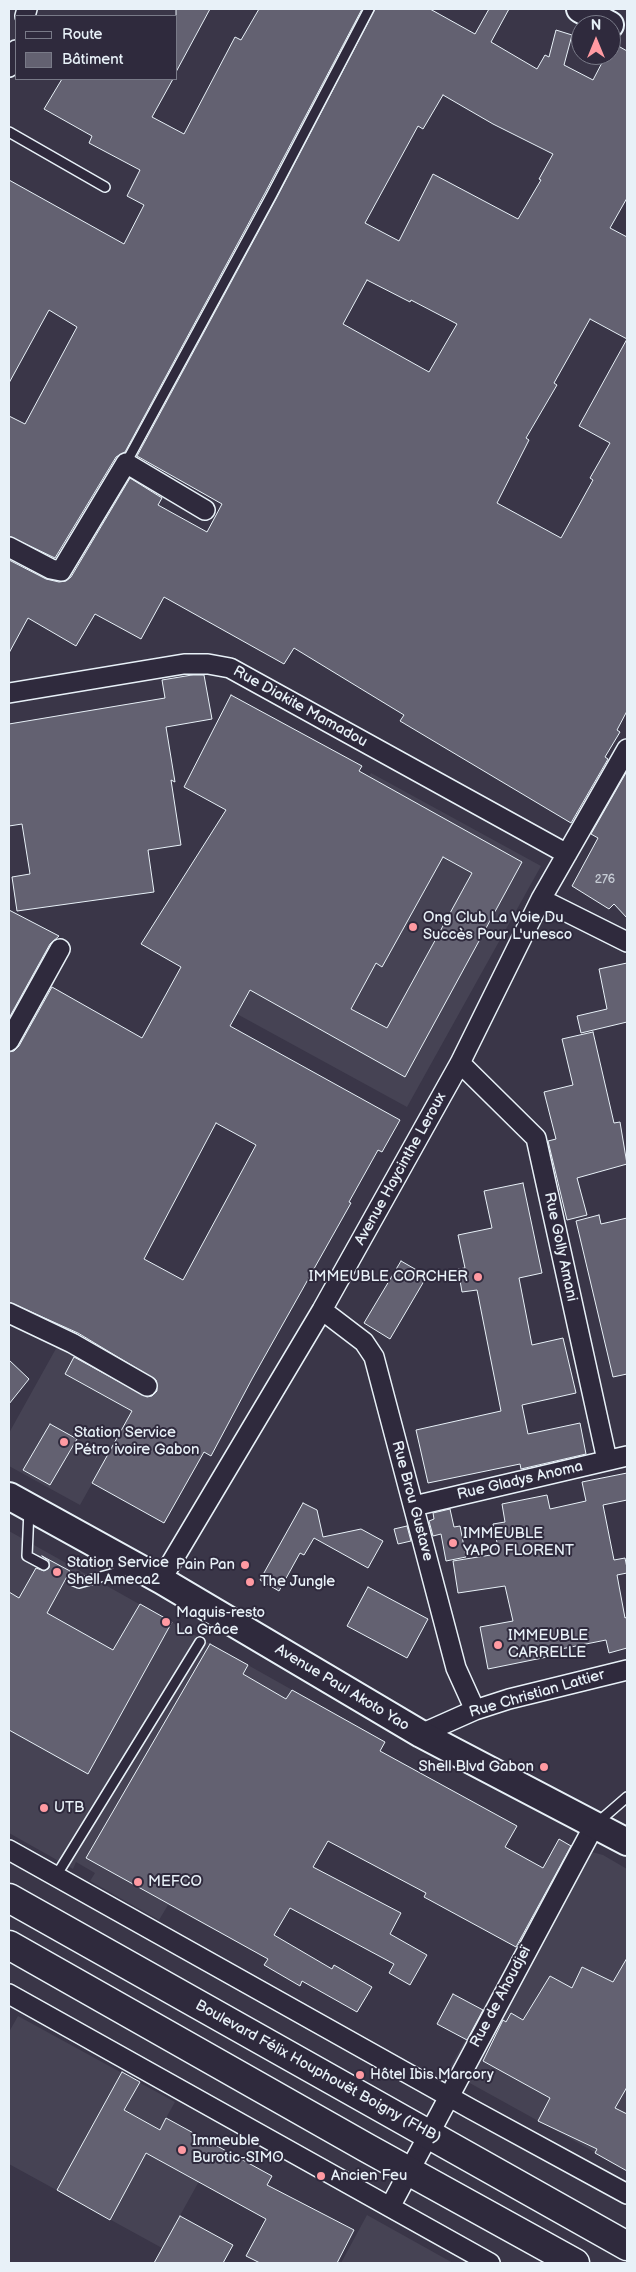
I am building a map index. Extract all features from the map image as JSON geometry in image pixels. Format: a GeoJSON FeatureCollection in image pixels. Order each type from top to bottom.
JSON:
{"type":"FeatureCollection","features":[{"type":"Feature","properties":{"kind":"highway","name":"Boulevard Félix Houphouët Boigny (FHB)"},"geometry":{"type":"LineString","coordinates":[[9,1898],[627,2246]]}},
{"type":"Feature","properties":{"kind":"highway"},"geometry":{"type":"LineString","coordinates":[[9,1945],[575,2263]]}},
{"type":"Feature","properties":{"kind":"street"},"geometry":{"type":"LineString","coordinates":[[580,9],[591,15]]}},
{"type":"Feature","properties":{"kind":"street"},"geometry":{"type":"LineString","coordinates":[[9,67],[15,52]]}},
{"type":"Feature","properties":{"kind":"street"},"geometry":{"type":"LineString","coordinates":[[9,547],[51,570],[61,571],[126,463],[205,510]]}},
{"type":"Feature","properties":{"kind":"street","name":"Rue Diakite Mamadou"},"geometry":{"type":"LineString","coordinates":[[9,693],[184,664],[208,664],[230,668],[567,854]]}},
{"type":"Feature","properties":{"kind":"street","name":"Avenue Haycinthe Leroux"},"geometry":{"type":"LineString","coordinates":[[161,1580],[322,1310],[460,1063],[541,900],[627,749]]}},
{"type":"Feature","properties":{"kind":"street"},"geometry":{"type":"LineString","coordinates":[[541,900],[627,942]]}},
{"type":"Feature","properties":{"kind":"street"},"geometry":{"type":"LineString","coordinates":[[9,1042],[60,949]]}},
{"type":"Feature","properties":{"kind":"street","name":"Rue Golly Amani"},"geometry":{"type":"LineString","coordinates":[[460,1063],[536,1138],[607,1460]]}},
{"type":"Feature","properties":{"kind":"street","name":"Rue Brou Gustave"},"geometry":{"type":"LineString","coordinates":[[322,1310],[364,1342],[374,1358],[456,1668],[475,1710]]}},
{"type":"Feature","properties":{"kind":"street"},"geometry":{"type":"LineString","coordinates":[[9,1312],[72,1344],[147,1386]]}},
{"type":"Feature","properties":{"kind":"street","name":"Rue Gladys Anoma"},"geometry":{"type":"LineString","coordinates":[[414,1506],[627,1456]]}},
{"type":"Feature","properties":{"kind":"street","name":"Avenue Paul Akoto Yao"},"geometry":{"type":"LineString","coordinates":[[19,1502],[161,1580],[421,1734],[627,1842]]}},
{"type":"Feature","properties":{"kind":"street","name":"Rue Christian Lattier"},"geometry":{"type":"LineString","coordinates":[[421,1734],[475,1710],[509,1699],[627,1670]]}},
{"type":"Feature","properties":{"kind":"street","name":"Rue de Ahoudjeï"},"geometry":{"type":"LineString","coordinates":[[390,2207],[595,1824]]}},
{"type":"Feature","properties":{"kind":"street"},"geometry":{"type":"LineString","coordinates":[[9,1850],[449,2097],[627,2194]]}},
{"type":"Feature","properties":{"kind":"street"},"geometry":{"type":"LineString","coordinates":[[9,1994],[490,2263]]}},
{"type":"Feature","properties":{"kind":"lane"},"geometry":{"type":"LineString","coordinates":[[126,463],[272,196],[369,9]]}},
{"type":"Feature","properties":{"kind":"lane"},"geometry":{"type":"LineString","coordinates":[[9,132],[105,187]]}},
{"type":"Feature","properties":{"kind":"lane"},"geometry":{"type":"LineString","coordinates":[[19,1502],[27,1556],[44,1565]]}},
{"type":"Feature","properties":{"kind":"lane"},"geometry":{"type":"LineString","coordinates":[[74,1581],[79,1584],[136,1566]]}},
{"type":"Feature","properties":{"kind":"lane"},"geometry":{"type":"LineString","coordinates":[[56,1876],[200,1642]]}},
{"type":"Feature","properties":{"kind":"lane"},"geometry":{"type":"LineString","coordinates":[[595,1824],[627,1797]]}},
{"type":"Feature","properties":{"kind":"shaded area"},"geometry":{"type":"Polygon","coordinates":[[[371,773],[541,866],[407,1107],[237,1014],[371,773]]]}},
{"type":"Feature","properties":{"kind":"shaded area"},"geometry":{"type":"Polygon","coordinates":[[[58,1345],[143,1392],[80,1505],[9,1466],[9,1433],[58,1345]]]}},
{"type":"Feature","properties":{"kind":"shaded area"},"geometry":{"type":"Polygon","coordinates":[[[9,1531],[385,1742],[262,1956],[168,1905],[159,1920],[90,1881],[95,1873],[76,1862],[73,1869],[9,1833],[9,1531]]]}},
{"type":"Feature","properties":{"kind":"shaded area"},"geometry":{"type":"Polygon","coordinates":[[[573,1847],[603,1855],[627,1869],[627,2170],[448,2071],[573,1847]]]}},
{"type":"Feature","properties":{"kind":"shaded area"},"geometry":{"type":"Polygon","coordinates":[[[18,2016],[175,2102],[166,2118],[218,2147],[162,2248],[9,2164],[9,2032],[18,2016]]]}},
{"type":"Feature","properties":{"kind":"shaded area"},"geometry":{"type":"Polygon","coordinates":[[[367,2215],[453,2263],[341,2263],[367,2215]]]}},
{"type":"Feature","properties":{"kind":"building"},"geometry":{"type":"Polygon","coordinates":[[[176,9],[210,9],[178,68],[178,15],[176,15],[176,9]]]}},
{"type":"Feature","properties":{"kind":"building"},"geometry":{"type":"Polygon","coordinates":[[[259,9],[362,9],[125,452],[116,457],[55,558],[9,536],[9,416],[25,424],[77,327],[49,310],[9,383],[9,180],[124,244],[144,205],[127,196],[140,170],[89,143],[92,136],[44,109],[61,80],[172,80],[152,117],[184,134],[235,37],[241,40],[259,9]]]}},
{"type":"Feature","properties":{"kind":"building"},"geometry":{"type":"Polygon","coordinates":[[[375,9],[430,9],[475,34],[489,9],[509,9],[491,42],[537,69],[545,55],[549,57],[556,30],[571,35],[564,65],[593,80],[601,65],[621,65],[621,48],[627,51],[627,198],[610,228],[627,237],[627,339],[627,711],[617,730],[620,732],[605,757],[608,759],[571,823],[400,721],[404,715],[294,648],[284,664],[164,597],[141,639],[95,614],[76,646],[28,618],[9,653],[9,560],[46,579],[59,582],[66,581],[71,577],[130,478],[162,498],[158,505],[207,532],[222,504],[137,456],[276,199],[375,9]],[[443,95],[423,129],[418,126],[365,223],[399,241],[433,174],[518,219],[541,180],[539,179],[553,154],[493,124],[443,95]],[[367,280],[343,324],[429,372],[457,324],[367,280]],[[590,319],[554,383],[557,385],[526,438],[529,440],[497,503],[561,538],[593,480],[590,478],[610,443],[579,426],[627,339],[590,319]]]}},
{"type":"Feature","properties":{"kind":"building"},"geometry":{"type":"Polygon","coordinates":[[[204,675],[212,719],[166,727],[175,782],[171,780],[181,845],[148,850],[154,892],[17,911],[12,877],[30,874],[22,824],[9,826],[9,724],[165,698],[162,680],[204,675]]]}},
{"type":"Feature","properties":{"kind":"building"},"geometry":{"type":"Polygon","coordinates":[[[231,695],[362,766],[359,771],[522,862],[405,1077],[250,990],[230,1026],[400,1120],[382,1152],[378,1150],[349,1202],[351,1203],[211,1456],[204,1452],[164,1523],[92,1483],[132,1411],[65,1374],[74,1357],[147,1397],[152,1396],[157,1391],[156,1380],[78,1333],[9,1302],[9,1052],[14,1051],[19,1046],[52,987],[142,1038],[181,967],[141,944],[226,810],[184,787],[231,695]],[[443,857],[382,967],[376,963],[351,1009],[387,1028],[472,873],[443,857]],[[216,1123],[144,1259],[183,1280],[256,1145],[216,1123]]]}},
{"type":"Feature","properties":{"kind":"building"},"geometry":{"type":"Polygon","coordinates":[[[627,771],[627,918],[614,904],[609,909],[572,886],[598,838],[591,834],[627,771]]]}},
{"type":"Feature","properties":{"kind":"building"},"geometry":{"type":"Polygon","coordinates":[[[9,910],[59,936],[50,944],[9,1018],[9,910]]]}},
{"type":"Feature","properties":{"kind":"building"},"geometry":{"type":"Polygon","coordinates":[[[627,963],[627,1022],[581,1033],[577,1016],[607,1009],[599,969],[627,963]]]}},
{"type":"Feature","properties":{"kind":"building"},"geometry":{"type":"Polygon","coordinates":[[[593,1032],[614,1123],[620,1122],[627,1164],[577,1178],[587,1215],[567,1220],[548,1141],[556,1139],[544,1092],[573,1085],[562,1039],[593,1032]]]}},
{"type":"Feature","properties":{"kind":"building"},"geometry":{"type":"Polygon","coordinates":[[[523,1183],[542,1273],[519,1278],[532,1345],[563,1338],[576,1393],[522,1405],[528,1434],[580,1423],[586,1454],[521,1469],[520,1464],[428,1483],[416,1430],[501,1411],[477,1290],[462,1292],[458,1269],[465,1268],[458,1235],[492,1228],[484,1191],[523,1183]]]}},
{"type":"Feature","properties":{"kind":"building"},"geometry":{"type":"Polygon","coordinates":[[[599,1215],[601,1224],[627,1218],[627,1374],[613,1377],[576,1221],[599,1215]]]}},
{"type":"Feature","properties":{"kind":"building"},"geometry":{"type":"Polygon","coordinates":[[[401,1261],[427,1276],[390,1339],[364,1323],[401,1261]]]}},
{"type":"Feature","properties":{"kind":"building"},"geometry":{"type":"Polygon","coordinates":[[[9,1360],[29,1379],[9,1404],[9,1360]]]}},
{"type":"Feature","properties":{"kind":"building"},"geometry":{"type":"Polygon","coordinates":[[[50,1424],[77,1439],[50,1485],[23,1470],[50,1424]]]}},
{"type":"Feature","properties":{"kind":"building"},"geometry":{"type":"Polygon","coordinates":[[[627,1473],[627,1500],[603,1505],[614,1560],[625,1558],[627,1568],[627,1573],[617,1575],[625,1618],[627,1617],[627,1648],[609,1653],[606,1640],[556,1650],[557,1655],[488,1669],[480,1627],[513,1621],[505,1586],[458,1593],[453,1561],[497,1554],[496,1548],[498,1547],[493,1524],[505,1522],[502,1504],[547,1495],[550,1509],[586,1501],[582,1482],[627,1473]]]}},
{"type":"Feature","properties":{"kind":"building"},"geometry":{"type":"Polygon","coordinates":[[[303,1503],[317,1510],[323,1537],[361,1529],[383,1541],[368,1568],[314,1538],[304,1555],[300,1553],[279,1591],[260,1580],[303,1503]]]}},
{"type":"Feature","properties":{"kind":"building","name":"IMMEUBLE YAPO FLORENT"},"geometry":{"type":"Polygon","coordinates":[[[450,1509],[454,1527],[460,1526],[466,1557],[446,1561],[441,1534],[433,1536],[429,1521],[434,1519],[433,1513],[450,1509]]]}},
{"type":"Feature","properties":{"kind":"building"},"geometry":{"type":"Polygon","coordinates":[[[407,1526],[411,1541],[398,1544],[394,1529],[407,1526]]]}},
{"type":"Feature","properties":{"kind":"building"},"geometry":{"type":"Polygon","coordinates":[[[42,1556],[70,1571],[47,1613],[113,1650],[140,1604],[172,1622],[88,1774],[9,1730],[9,1592],[19,1598],[36,1568],[44,1571],[49,1568],[49,1561],[42,1556]]]}},
{"type":"Feature","properties":{"kind":"building"},"geometry":{"type":"Polygon","coordinates":[[[368,1587],[428,1619],[407,1658],[347,1626],[368,1587]]]}},
{"type":"Feature","properties":{"kind":"building"},"geometry":{"type":"Polygon","coordinates":[[[210,1644],[248,1665],[243,1674],[286,1699],[292,1690],[385,1742],[380,1751],[517,1826],[505,1847],[543,1868],[559,1839],[571,1846],[516,1947],[424,1897],[426,1893],[328,1841],[313,1867],[401,1913],[390,1934],[427,1955],[410,1985],[389,1973],[394,1964],[290,1908],[274,1935],[332,1969],[334,1965],[372,1987],[357,2012],[302,1981],[300,1986],[264,1965],[268,1959],[86,1858],[210,1644]]]}},
{"type":"Feature","properties":{"kind":"building"},"geometry":{"type":"Polygon","coordinates":[[[627,1958],[627,2087],[615,2108],[627,2114],[627,2171],[595,2153],[597,2149],[538,2121],[550,2098],[483,2061],[503,2020],[506,2022],[511,2013],[523,2020],[550,1976],[572,1988],[582,1967],[613,1982],[627,1958]]]}},
{"type":"Feature","properties":{"kind":"building"},"geometry":{"type":"Polygon","coordinates":[[[453,1994],[483,2010],[467,2040],[437,2024],[453,1994]]]}},
{"type":"Feature","properties":{"kind":"building"},"geometry":{"type":"Polygon","coordinates":[[[122,2072],[140,2082],[124,2110],[160,2130],[166,2118],[272,2176],[267,2185],[354,2230],[337,2263],[260,2263],[246,2256],[266,2219],[146,2153],[110,2220],[57,2190],[122,2072]]]}},
{"type":"Feature","properties":{"kind":"building"},"geometry":{"type":"Polygon","coordinates":[[[180,2216],[233,2245],[223,2263],[154,2263],[180,2216]]]}},
{"type":"Feature","properties":{"kind":"place","name":"Ong Club La Voie Du Succès Pour L'unesco"},"geometry":{"type":"Point","coordinates":[413,927]}},
{"type":"Feature","properties":{"kind":"place","name":"IMMEUBLE CORCHER"},"geometry":{"type":"Point","coordinates":[478,1277]}},
{"type":"Feature","properties":{"kind":"place","name":"Station Service Pétro ivoire Gabon"},"geometry":{"type":"Point","coordinates":[64,1442]}},
{"type":"Feature","properties":{"kind":"place","name":"IMMEUBLE YAPO FLORENT"},"geometry":{"type":"Point","coordinates":[453,1543]}},
{"type":"Feature","properties":{"kind":"place","name":"Pain Pan"},"geometry":{"type":"Point","coordinates":[245,1565]}},
{"type":"Feature","properties":{"kind":"place","name":"Station Service Shell Ameca2"},"geometry":{"type":"Point","coordinates":[57,1572]}},
{"type":"Feature","properties":{"kind":"place","name":"The Jungle"},"geometry":{"type":"Point","coordinates":[250,1582]}},
{"type":"Feature","properties":{"kind":"place","name":"Maquis-resto La Grâce"},"geometry":{"type":"Point","coordinates":[166,1622]}},
{"type":"Feature","properties":{"kind":"place","name":"IMMEUBLE CARRELLE"},"geometry":{"type":"Point","coordinates":[498,1645]}},
{"type":"Feature","properties":{"kind":"place","name":"Shell Blvd Gabon"},"geometry":{"type":"Point","coordinates":[544,1767]}},
{"type":"Feature","properties":{"kind":"place","name":"UTB"},"geometry":{"type":"Point","coordinates":[44,1808]}},
{"type":"Feature","properties":{"kind":"place","name":"MEFCO"},"geometry":{"type":"Point","coordinates":[138,1882]}},
{"type":"Feature","properties":{"kind":"place","name":"Hôtel Ibis Marcory"},"geometry":{"type":"Point","coordinates":[360,2075]}},
{"type":"Feature","properties":{"kind":"place","name":"Immeuble Burotic-SIMO"},"geometry":{"type":"Point","coordinates":[182,2150]}},
{"type":"Feature","properties":{"kind":"place","name":"Ancien Feu"},"geometry":{"type":"Point","coordinates":[321,2176]}}]}
